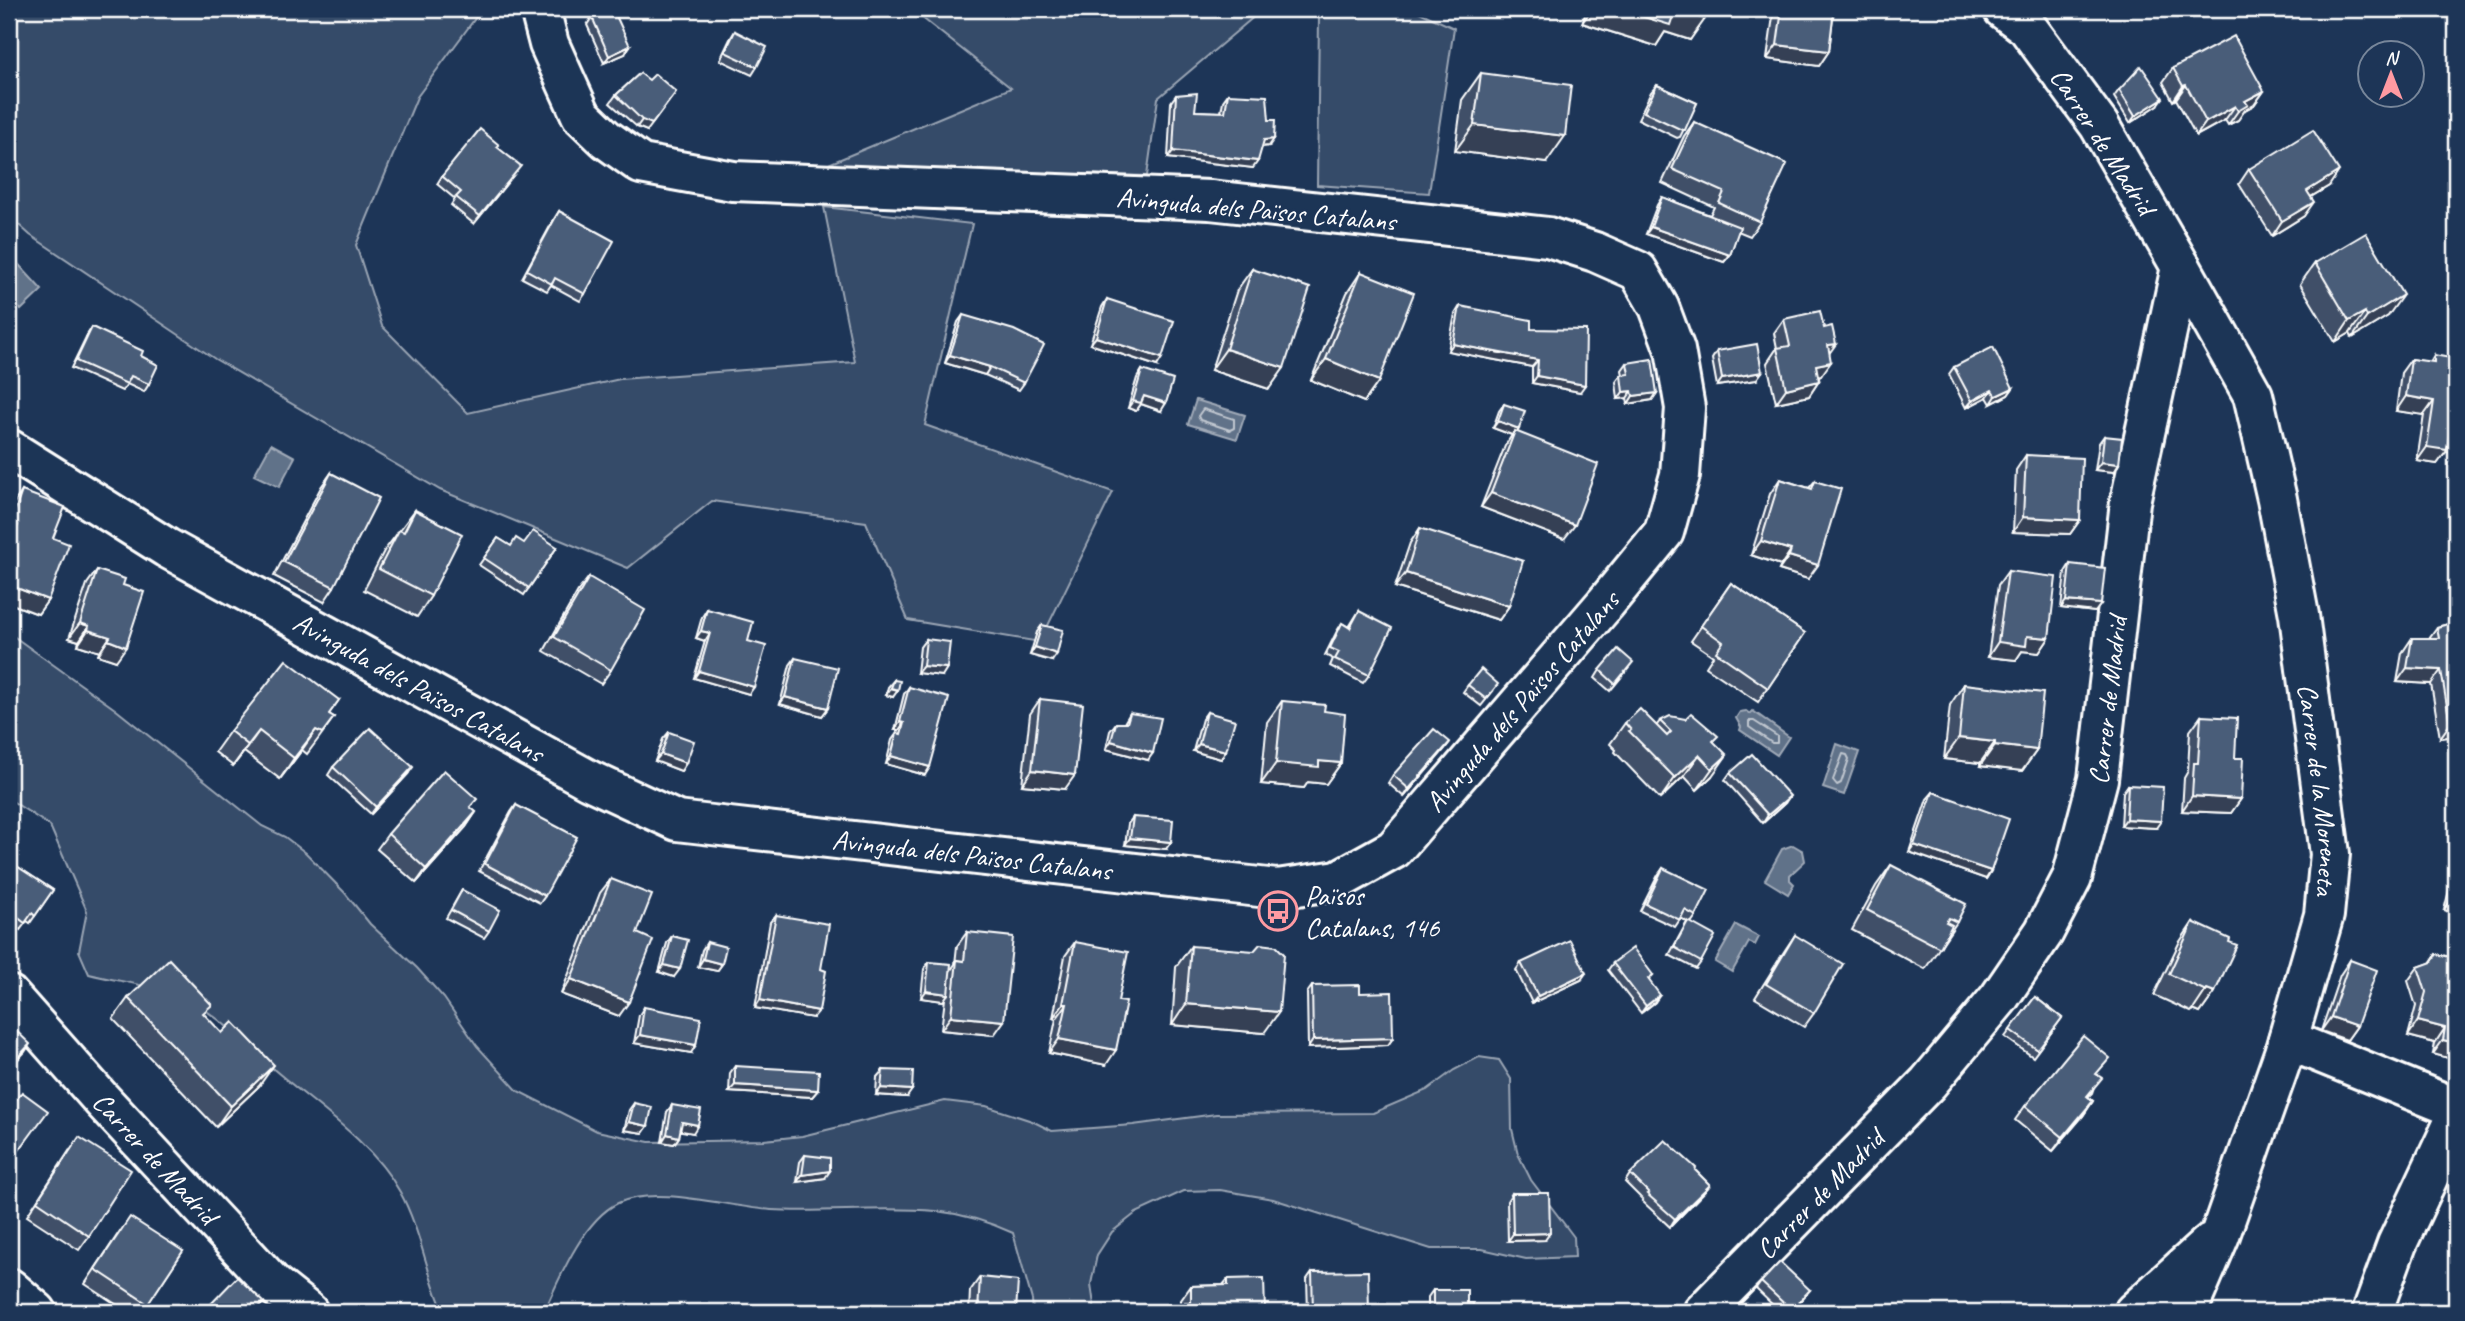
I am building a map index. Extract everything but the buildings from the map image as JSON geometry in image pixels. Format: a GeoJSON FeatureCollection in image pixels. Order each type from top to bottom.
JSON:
{"type":"FeatureCollection","features":[{"type":"Feature","properties":{"kind":"street","name":"Avinguda dels Països Catalans"},"geometry":{"type":"LineString","coordinates":[[9,449],[167,548],[589,780],[677,821],[1277,889],[1338,880],[1394,849],[1664,532],[1680,475],[1685,408],[1675,350],[1660,307],[1637,271],[1595,252],[1548,237],[1210,200],[733,181],[641,163],[606,139],[581,115],[549,44],[540,9]]}},
{"type":"Feature","properties":{"kind":"street","name":"Carrer de Madrid"},"geometry":{"type":"LineString","coordinates":[[1703,1312],[1928,1083],[1999,998],[2044,932],[2071,878],[2098,779],[2130,502],[2181,267],[2099,125],[2027,27],[2003,9]]}},
{"type":"Feature","properties":{"kind":"street","name":"Carrer de la Moreneta"},"geometry":{"type":"LineString","coordinates":[[2181,267],[2253,395],[2277,499],[2299,615],[2330,854],[2324,915],[2288,1040],[2220,1235],[2187,1312]]}},
{"type":"Feature","properties":{"kind":"street","name":"Carrer de Madrid"},"geometry":{"type":"LineString","coordinates":[[9,995],[101,1099],[274,1285],[308,1312]]}},
{"type":"Feature","properties":{"kind":"street"},"geometry":{"type":"LineString","coordinates":[[2288,1040],[2456,1108]]}},
{"type":"Feature","properties":{"kind":"street"},"geometry":{"type":"LineString","coordinates":[[2372,1312],[2397,1244],[2456,1118]]}},
{"type":"Feature","properties":{"kind":"street"},"geometry":{"type":"LineString","coordinates":[[2134,1312],[2220,1235]]}},
{"type":"Feature","properties":{"kind":"street"},"geometry":{"type":"LineString","coordinates":[[9,1288],[37,1312]]}},
{"type":"Feature","properties":{"kind":"shaded area"},"geometry":{"type":"Polygon","coordinates":[[[9,9],[482,9],[417,97],[356,245],[382,326],[468,413],[620,379],[855,362],[824,207],[972,224],[925,425],[1113,492],[1040,642],[908,620],[866,522],[712,501],[628,568],[440,490],[215,359],[30,235],[9,216],[9,9]]]}},
{"type":"Feature","properties":{"kind":"shaded area"},"geometry":{"type":"Polygon","coordinates":[[[911,9],[1263,9],[1158,98],[1147,176],[819,168],[1011,88],[911,9]]]}},
{"type":"Feature","properties":{"kind":"shaded area"},"geometry":{"type":"Polygon","coordinates":[[[1263,9],[1413,9],[1454,28],[1429,193],[1317,185],[1319,16],[1263,9]]]}},
{"type":"Feature","properties":{"kind":"shaded area"},"geometry":{"type":"Polygon","coordinates":[[[9,633],[115,709],[262,826],[285,837],[306,853],[345,893],[370,924],[417,968],[444,998],[477,1046],[518,1091],[597,1131],[649,1142],[764,1140],[802,1136],[945,1101],[986,1106],[1032,1121],[1052,1131],[1133,1125],[1216,1114],[1373,1113],[1427,1090],[1454,1070],[1479,1057],[1499,1060],[1511,1079],[1512,1129],[1518,1154],[1531,1180],[1574,1237],[1575,1257],[1526,1259],[1482,1249],[1431,1249],[1273,1199],[1220,1190],[1184,1191],[1136,1213],[1112,1232],[1097,1255],[1091,1284],[1095,1312],[1033,1312],[1013,1233],[976,1219],[946,1212],[915,1210],[771,1210],[652,1196],[618,1203],[605,1211],[583,1236],[544,1312],[444,1312],[413,1221],[400,1192],[387,1172],[355,1137],[225,1025],[194,1003],[159,990],[89,974],[79,951],[87,911],[50,826],[9,799],[9,633]]]}},
{"type":"Feature","properties":{"kind":"water"},"geometry":{"type":"Polygon","coordinates":[[[9,254],[42,290],[21,310],[9,297],[9,254]]]}},
{"type":"Feature","properties":{"kind":"water"},"geometry":{"type":"Polygon","coordinates":[[[1196,400],[1245,415],[1237,439],[1188,424],[1196,400]]]}},
{"type":"Feature","properties":{"kind":"water"},"geometry":{"type":"Polygon","coordinates":[[[271,444],[295,457],[279,487],[254,475],[271,444]]]}},
{"type":"Feature","properties":{"kind":"water"},"geometry":{"type":"Polygon","coordinates":[[[1746,711],[1750,714],[1753,711],[1789,737],[1777,755],[1740,730],[1736,718],[1740,712],[1746,711]]]}},
{"type":"Feature","properties":{"kind":"water"},"geometry":{"type":"Polygon","coordinates":[[[1837,744],[1859,752],[1844,795],[1823,788],[1837,744]]]}},
{"type":"Feature","properties":{"kind":"water"},"geometry":{"type":"Polygon","coordinates":[[[1793,845],[1803,851],[1805,861],[1790,875],[1794,884],[1788,894],[1765,880],[1782,849],[1793,845]]]}},
{"type":"Feature","properties":{"kind":"water"},"geometry":{"type":"Polygon","coordinates":[[[1736,925],[1759,937],[1755,945],[1749,942],[1732,972],[1715,962],[1736,925]]]}},
{"type":"Feature","properties":{"kind":"place","name":"Països Catalans, 146"},"geometry":{"type":"Point","coordinates":[1278,911]}}]}
